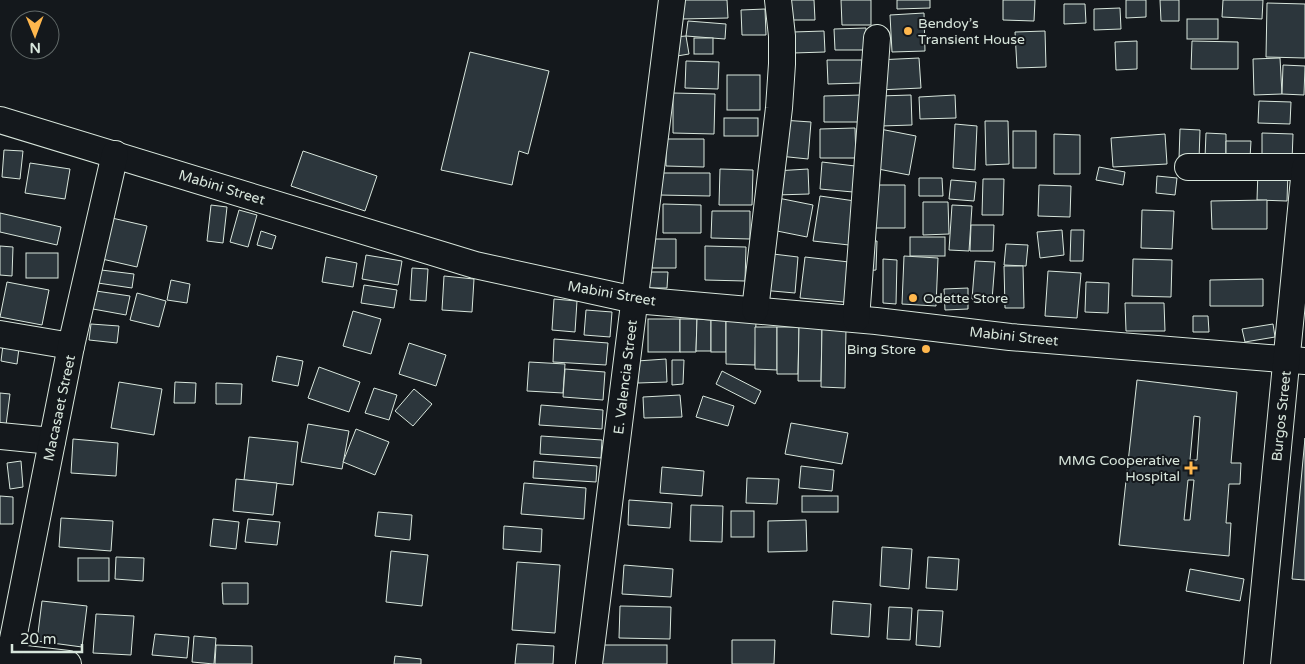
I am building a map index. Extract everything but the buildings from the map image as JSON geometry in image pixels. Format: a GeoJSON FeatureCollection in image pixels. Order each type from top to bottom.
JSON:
{"type":"FeatureCollection","features":[{"type":"Feature","properties":{"kind":"street","name":"E. Valencia Street"},"geometry":{"type":"LineString","coordinates":[[589,664],[672,0]]}},
{"type":"Feature","properties":{"kind":"street"},"geometry":{"type":"LineString","coordinates":[[755,310],[779,108],[782,45],[778,0]]}},
{"type":"Feature","properties":{"kind":"street"},"geometry":{"type":"LineString","coordinates":[[856,319],[877,38]]}},
{"type":"Feature","properties":{"kind":"street","name":"Mabini Street"},"geometry":{"type":"LineString","coordinates":[[0,120],[475,265],[635,300],[856,319],[1010,337],[1296,361]]}},
{"type":"Feature","properties":{"kind":"street","name":"Macasaet Street"},"geometry":{"type":"LineString","coordinates":[[6,659],[72,346],[115,154]]}},
{"type":"Feature","properties":{"kind":"street"},"geometry":{"type":"LineString","coordinates":[[1188,167],[1305,168]]}},
{"type":"Feature","properties":{"kind":"street","name":"Burgos Street"},"geometry":{"type":"LineString","coordinates":[[1257,664],[1296,361],[1305,168]]}},
{"type":"Feature","properties":{"kind":"street"},"geometry":{"type":"LineString","coordinates":[[0,334],[72,346]]}},
{"type":"Feature","properties":{"kind":"street"},"geometry":{"type":"LineString","coordinates":[[0,436],[52,441]]}},
{"type":"Feature","properties":{"kind":"street"},"geometry":{"type":"LineString","coordinates":[[6,659],[68,664]]}},
{"type":"Feature","properties":{"kind":"place","name":"Bendoy’s Transient House"},"geometry":{"type":"Point","coordinates":[908,31]}},
{"type":"Feature","properties":{"kind":"place","name":"Odette Store"},"geometry":{"type":"Point","coordinates":[913,298]}},
{"type":"Feature","properties":{"kind":"place","name":"Bing Store"},"geometry":{"type":"Point","coordinates":[926,349]}},
{"type":"Feature","properties":{"kind":"place","name":"MMG Cooperative Hospital"},"geometry":{"type":"Point","coordinates":[1191,468]}}]}
